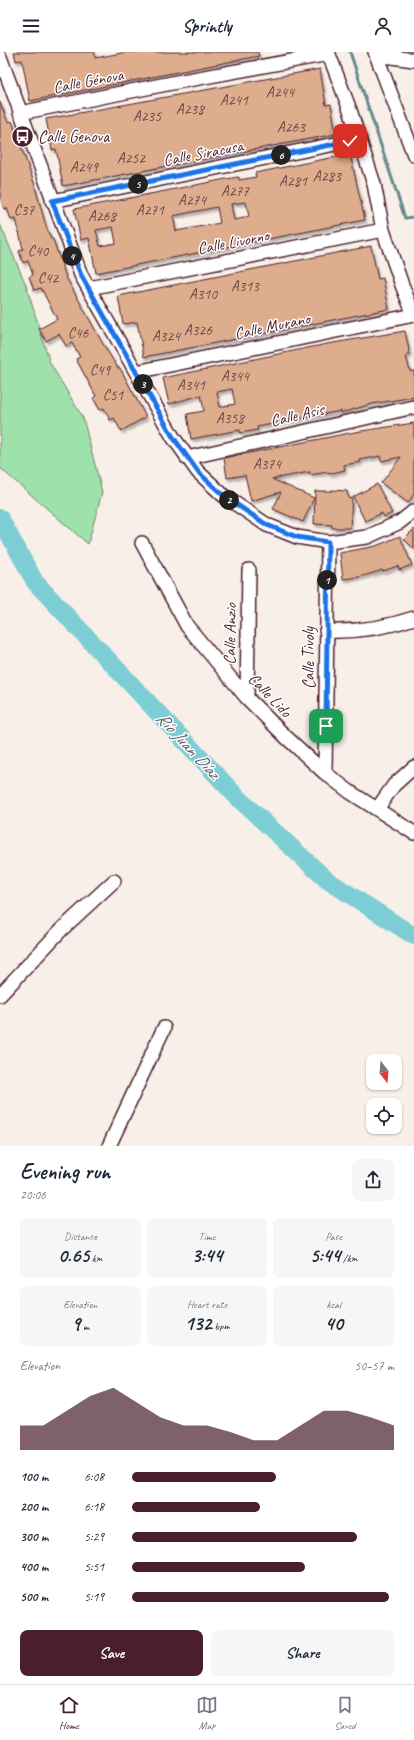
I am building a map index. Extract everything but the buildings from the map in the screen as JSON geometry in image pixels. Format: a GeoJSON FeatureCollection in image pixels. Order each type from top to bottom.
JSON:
{"type":"FeatureCollection","features":[{"type":"Feature","properties":{"kind":"street","name":"Calle Génova"},"geometry":{"type":"LineString","coordinates":[[20,113],[328,53]]}},
{"type":"Feature","properties":{"kind":"street"},"geometry":{"type":"LineString","coordinates":[[328,53],[360,139],[374,184],[383,230],[408,285],[414,315]]}},
{"type":"Feature","properties":{"kind":"street"},"geometry":{"type":"LineString","coordinates":[[414,60],[376,54],[414,155]]}},
{"type":"Feature","properties":{"kind":"street"},"geometry":{"type":"LineString","coordinates":[[0,57],[73,259],[173,437],[198,472],[224,496],[267,525],[297,537],[328,542],[367,537],[400,522],[414,511]]}},
{"type":"Feature","properties":{"kind":"street","name":"Calle Siracusa"},"geometry":{"type":"LineString","coordinates":[[52,201],[360,139]]}},
{"type":"Feature","properties":{"kind":"street","name":"Calle Livorno"},"geometry":{"type":"LineString","coordinates":[[89,288],[383,230]]}},
{"type":"Feature","properties":{"kind":"street","name":"Calle Murano"},"geometry":{"type":"LineString","coordinates":[[136,372],[414,315]]}},
{"type":"Feature","properties":{"kind":"street","name":"Calle Asis"},"geometry":{"type":"LineString","coordinates":[[187,458],[414,407]]}},
{"type":"Feature","properties":{"kind":"street","name":"Calle Tivoly"},"geometry":{"type":"LineString","coordinates":[[325,773],[328,542]]}},
{"type":"Feature","properties":{"kind":"street","name":"Calle Lido"},"geometry":{"type":"LineString","coordinates":[[142,543],[187,626],[247,698],[325,773],[350,792],[414,833]]}},
{"type":"Feature","properties":{"kind":"street","name":"Calle Anzio"},"geometry":{"type":"LineString","coordinates":[[247,698],[250,570]]}},
{"type":"Feature","properties":{"kind":"street"},"geometry":{"type":"LineString","coordinates":[[326,632],[352,632],[366,630],[414,618]]}},
{"type":"Feature","properties":{"kind":"street"},"geometry":{"type":"LineString","coordinates":[[377,809],[394,785],[414,767]]}},
{"type":"Feature","properties":{"kind":"street"},"geometry":{"type":"LineString","coordinates":[[0,994],[61,930],[114,881]]}},
{"type":"Feature","properties":{"kind":"street"},"geometry":{"type":"LineString","coordinates":[[109,1146],[164,1028]]}},
{"type":"Feature","properties":{"kind":"green space"},"geometry":{"type":"Polygon","coordinates":[[[0,224],[26,285],[50,363],[83,418],[102,492],[88,544],[0,468],[0,224]]]}},
{"type":"Feature","properties":{"kind":"waterway"},"geometry":{"type":"LineString","coordinates":[[350,52],[405,218],[414,217]]}},
{"type":"Feature","properties":{"kind":"waterway","name":"Río Juan Díaz"},"geometry":{"type":"LineString","coordinates":[[0,518],[35,582],[239,799],[327,880],[414,936]]}},
{"type":"Feature","properties":{"kind":"place","name":"Calle Genova"},"geometry":{"type":"Point","coordinates":[22,136]}},
{"type":"Feature","properties":{"kind":"route"},"geometry":{"type":"LineString","coordinates":[[326,726],[328,542],[297,537],[267,525],[237,506],[198,472],[173,437],[81,275],[73,259],[52,201],[350,141]]}}]}
